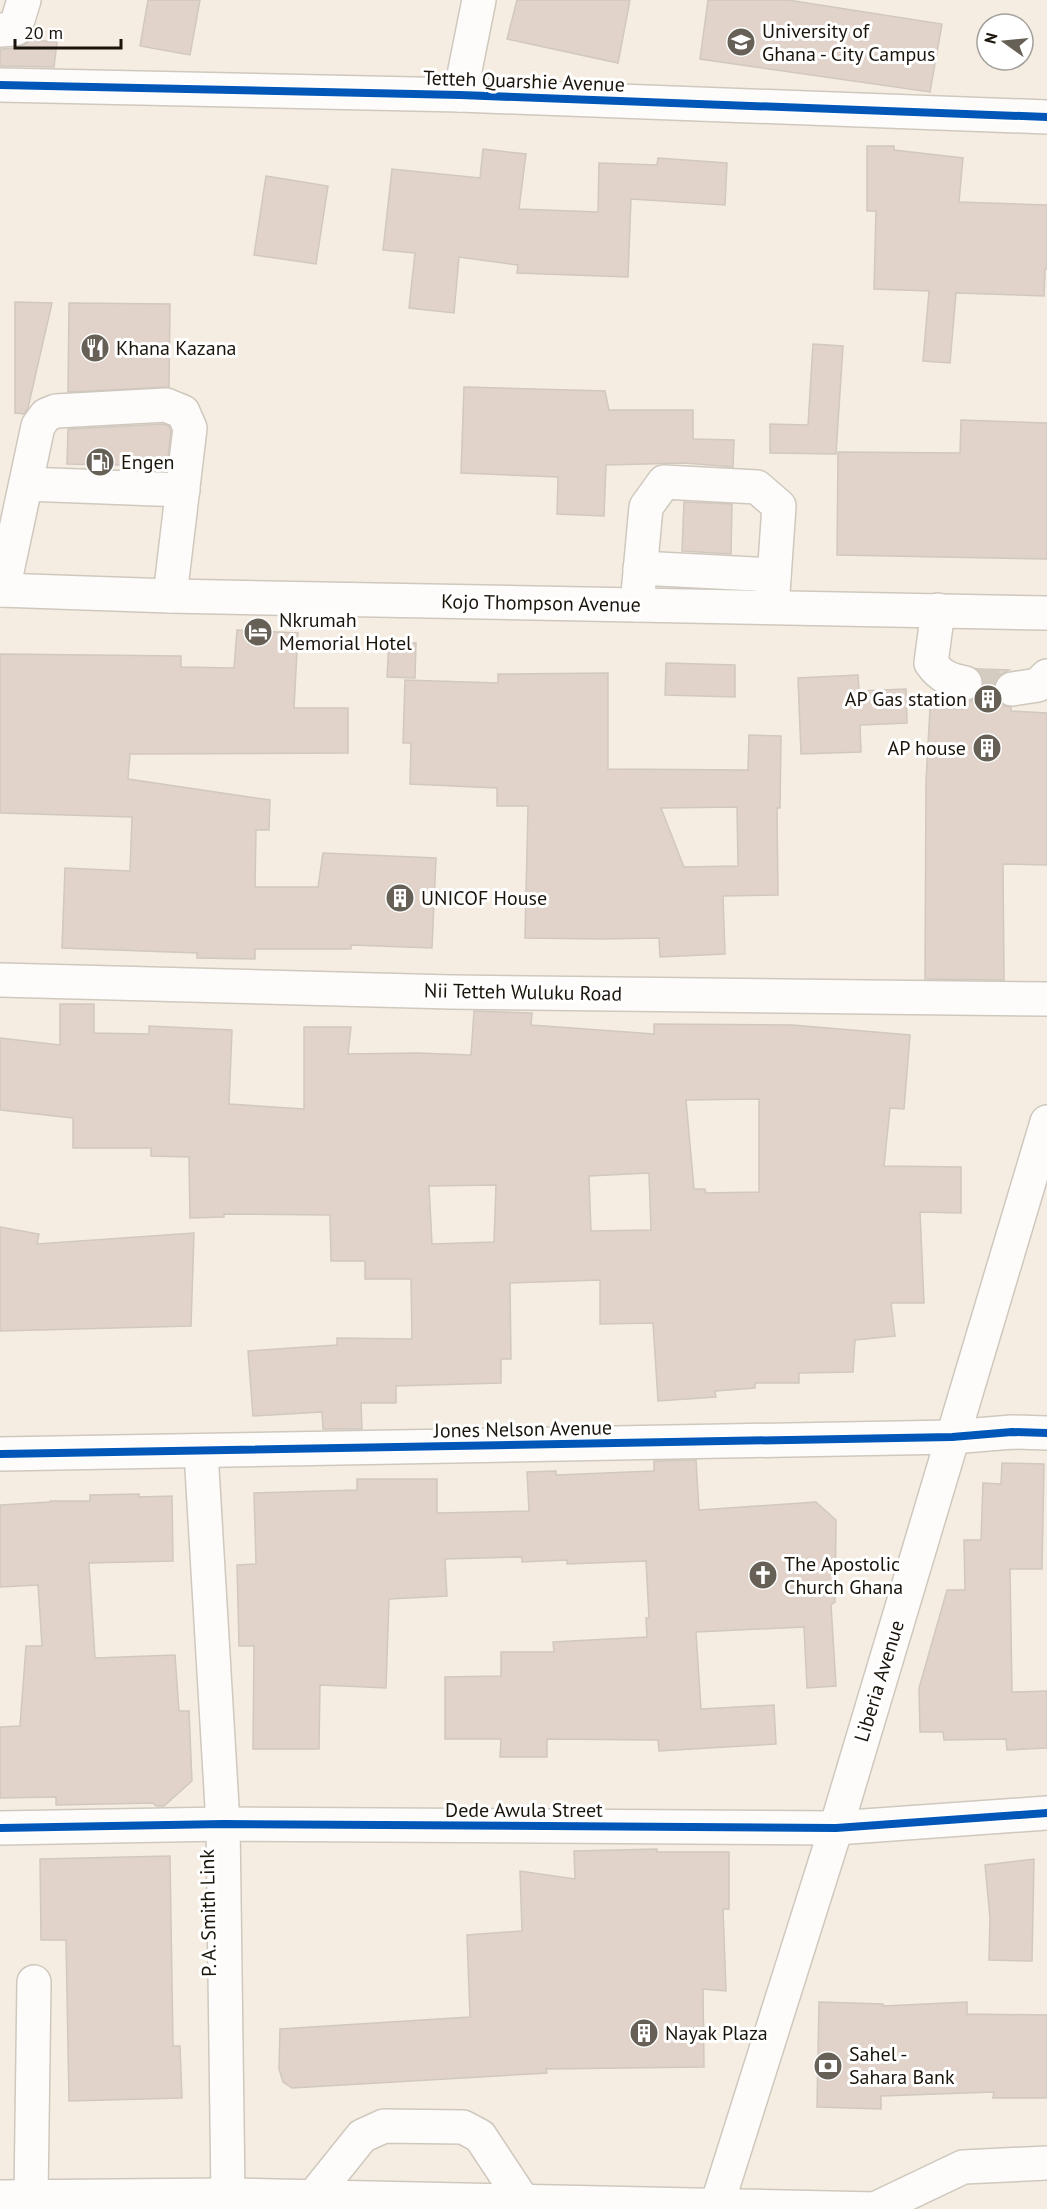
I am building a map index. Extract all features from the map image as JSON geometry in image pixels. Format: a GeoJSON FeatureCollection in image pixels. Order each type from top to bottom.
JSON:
{"type":"FeatureCollection","features":[{"type":"Feature","properties":{"kind":"street"},"geometry":{"type":"LineString","coordinates":[[0,30],[15,29],[24,0]]}},
{"type":"Feature","properties":{"kind":"street"},"geometry":{"type":"LineString","coordinates":[[460,95],[479,0]]}},
{"type":"Feature","properties":{"kind":"street","name":"Tetteh Quarshie Avenue"},"geometry":{"type":"LineString","coordinates":[[0,85],[460,95],[1047,117]]}},
{"type":"Feature","properties":{"kind":"street"},"geometry":{"type":"LineString","coordinates":[[2,590],[38,426],[46,415],[56,411],[166,405],[183,412],[190,428],[170,596]]}},
{"type":"Feature","properties":{"kind":"street"},"geometry":{"type":"LineString","coordinates":[[637,604],[646,507],[664,482],[757,487],[779,506],[772,607]]}},
{"type":"Feature","properties":{"kind":"street"},"geometry":{"type":"LineString","coordinates":[[26,484],[183,490]]}},
{"type":"Feature","properties":{"kind":"street"},"geometry":{"type":"LineString","coordinates":[[640,568],[774,575]]}},
{"type":"Feature","properties":{"kind":"street","name":"Kojo Thompson Avenue"},"geometry":{"type":"LineString","coordinates":[[2,590],[170,596],[1047,613]]}},
{"type":"Feature","properties":{"kind":"street"},"geometry":{"type":"LineString","coordinates":[[938,610],[931,663],[939,674],[949,680],[965,683]]}},
{"type":"Feature","properties":{"kind":"street"},"geometry":{"type":"LineString","coordinates":[[1012,689],[1038,685],[1047,676]]}},
{"type":"Feature","properties":{"kind":"street","name":"Nii Tetteh Wuluku Road"},"geometry":{"type":"LineString","coordinates":[[0,980],[451,992],[1047,999]]}},
{"type":"Feature","properties":{"kind":"street","name":"Liberia Avenue"},"geometry":{"type":"LineString","coordinates":[[715,2207],[836,1828],[1047,1122]]}},
{"type":"Feature","properties":{"kind":"street","name":"Jones Nelson Avenue"},"geometry":{"type":"LineString","coordinates":[[0,1454],[952,1437],[1012,1432],[1047,1433]]}},
{"type":"Feature","properties":{"kind":"street","name":"P. A. Smith Link"},"geometry":{"type":"LineString","coordinates":[[201,1452],[223,1824],[228,2195]]}},
{"type":"Feature","properties":{"kind":"street","name":"Dede Awula Street"},"geometry":{"type":"LineString","coordinates":[[0,1828],[223,1824],[836,1828],[1047,1814]]}},
{"type":"Feature","properties":{"kind":"street"},"geometry":{"type":"LineString","coordinates":[[34,1982],[15,2197],[174,2202],[228,2195],[876,2209],[963,2167],[1047,2163]]}},
{"type":"Feature","properties":{"kind":"street"},"geometry":{"type":"LineString","coordinates":[[314,2197],[362,2136],[384,2126],[463,2127],[480,2136],[523,2201]]}},
{"type":"Feature","properties":{"kind":"building"},"geometry":{"type":"Polygon","coordinates":[[[148,0],[200,0],[190,55],[140,46],[148,0]]]}},
{"type":"Feature","properties":{"kind":"building"},"geometry":{"type":"Polygon","coordinates":[[[517,0],[630,0],[618,63],[507,39],[517,0]]]}},
{"type":"Feature","properties":{"kind":"building"},"geometry":{"type":"Polygon","coordinates":[[[708,0],[788,0],[942,24],[930,92],[700,59],[708,0]]]}},
{"type":"Feature","properties":{"kind":"building"},"geometry":{"type":"Polygon","coordinates":[[[30,40],[57,42],[54,67],[0,66],[0,49],[17,48],[30,40]]]}},
{"type":"Feature","properties":{"kind":"building"},"geometry":{"type":"Polygon","coordinates":[[[867,146],[894,146],[894,150],[963,158],[959,202],[1047,205],[1047,269],[1045,269],[1044,296],[956,293],[950,363],[923,361],[929,291],[874,289],[876,211],[867,211],[867,146]]]}},
{"type":"Feature","properties":{"kind":"building"},"geometry":{"type":"Polygon","coordinates":[[[483,149],[526,154],[519,209],[598,212],[599,163],[657,165],[658,158],[727,163],[725,205],[631,199],[628,277],[517,273],[518,265],[459,257],[454,313],[409,308],[415,253],[383,250],[392,169],[480,178],[483,149]]]}},
{"type":"Feature","properties":{"kind":"building"},"geometry":{"type":"Polygon","coordinates":[[[266,176],[328,186],[316,264],[254,255],[266,176]]]}},
{"type":"Feature","properties":{"kind":"building"},"geometry":{"type":"Polygon","coordinates":[[[15,302],[52,303],[28,408],[24,414],[15,413],[15,302]]]}},
{"type":"Feature","properties":{"kind":"building"},"geometry":{"type":"Polygon","coordinates":[[[69,303],[170,304],[169,387],[68,392],[69,303]]]}},
{"type":"Feature","properties":{"kind":"building"},"geometry":{"type":"Polygon","coordinates":[[[813,344],[843,346],[836,454],[770,453],[770,424],[808,425],[813,344]]]}},
{"type":"Feature","properties":{"kind":"building"},"geometry":{"type":"Polygon","coordinates":[[[464,387],[605,391],[609,410],[693,410],[693,439],[734,440],[733,467],[684,463],[606,465],[604,516],[557,514],[558,477],[461,473],[464,387]]]}},
{"type":"Feature","properties":{"kind":"building"},"geometry":{"type":"Polygon","coordinates":[[[961,420],[1047,423],[1047,559],[837,555],[838,452],[960,453],[961,420]]]}},
{"type":"Feature","properties":{"kind":"building"},"geometry":{"type":"Polygon","coordinates":[[[163,424],[169,426],[171,431],[167,466],[67,464],[68,429],[163,424]]]}},
{"type":"Feature","properties":{"kind":"building"},"geometry":{"type":"Polygon","coordinates":[[[684,502],[732,504],[731,554],[682,551],[684,502]]]}},
{"type":"Feature","properties":{"kind":"building"},"geometry":{"type":"Polygon","coordinates":[[[237,630],[298,633],[294,708],[348,708],[348,753],[130,754],[128,779],[270,800],[269,830],[256,830],[255,887],[318,887],[323,853],[436,858],[432,948],[351,945],[351,949],[255,949],[255,959],[197,958],[197,953],[62,948],[65,868],[130,871],[132,817],[0,813],[0,654],[181,656],[181,667],[234,668],[237,630]]]}},
{"type":"Feature","properties":{"kind":"building"},"geometry":{"type":"Polygon","coordinates":[[[389,642],[416,643],[415,678],[387,677],[389,642]]]}},
{"type":"Feature","properties":{"kind":"building"},"geometry":{"type":"Polygon","coordinates":[[[666,663],[735,665],[735,697],[665,695],[666,663]]]}},
{"type":"Feature","properties":{"kind":"building"},"geometry":{"type":"Polygon","coordinates":[[[978,669],[1009,670],[1000,675],[994,683],[993,691],[998,701],[1011,707],[1011,711],[1047,713],[1047,865],[1003,864],[1004,980],[925,979],[926,782],[930,708],[964,709],[964,701],[971,701],[978,696],[983,687],[983,678],[978,669]]]}},
{"type":"Feature","properties":{"kind":"building"},"geometry":{"type":"Polygon","coordinates":[[[608,673],[608,769],[748,770],[749,735],[781,736],[780,808],[777,808],[778,895],[723,896],[725,954],[660,957],[659,938],[525,938],[528,806],[497,806],[497,788],[410,784],[411,743],[403,743],[405,680],[498,683],[498,674],[608,673]],[[737,807],[661,808],[684,867],[738,866],[737,807]]]}},
{"type":"Feature","properties":{"kind":"building"},"geometry":{"type":"Polygon","coordinates":[[[858,675],[859,691],[906,689],[907,723],[860,725],[861,752],[801,754],[798,678],[858,675]]]}},
{"type":"Feature","properties":{"kind":"building"},"geometry":{"type":"Polygon","coordinates":[[[60,1004],[94,1004],[94,1033],[149,1034],[149,1026],[232,1030],[229,1104],[304,1109],[304,1027],[351,1027],[348,1054],[471,1055],[474,1011],[532,1013],[531,1025],[654,1034],[654,1024],[792,1025],[910,1035],[904,1109],[890,1108],[884,1166],[961,1167],[961,1213],[920,1212],[924,1303],[891,1303],[895,1336],[855,1340],[853,1372],[799,1373],[799,1383],[755,1383],[755,1388],[715,1391],[716,1397],[658,1401],[653,1323],[600,1324],[600,1280],[510,1283],[511,1359],[501,1359],[501,1383],[396,1386],[396,1403],[361,1403],[362,1429],[323,1429],[322,1412],[253,1416],[248,1351],[337,1345],[337,1338],[412,1339],[411,1279],[365,1279],[365,1261],[331,1261],[330,1215],[224,1214],[224,1217],[190,1218],[189,1157],[151,1156],[151,1148],[73,1148],[73,1118],[0,1110],[0,1038],[60,1045],[60,1004]],[[759,1099],[686,1100],[694,1189],[705,1189],[706,1193],[759,1192],[759,1099]],[[649,1173],[589,1176],[591,1231],[651,1230],[649,1173]],[[496,1185],[429,1186],[432,1244],[494,1242],[496,1185]]]}},
{"type":"Feature","properties":{"kind":"building"},"geometry":{"type":"Polygon","coordinates":[[[0,1227],[39,1234],[37,1244],[194,1233],[191,1326],[0,1331],[0,1227]]]}},
{"type":"Feature","properties":{"kind":"building"},"geometry":{"type":"Polygon","coordinates":[[[696,1460],[699,1510],[816,1502],[836,1520],[835,1602],[831,1605],[836,1686],[807,1688],[804,1627],[696,1632],[701,1709],[774,1705],[776,1744],[659,1751],[658,1740],[547,1739],[547,1757],[500,1757],[501,1739],[445,1739],[445,1677],[501,1676],[501,1652],[554,1652],[553,1642],[647,1637],[646,1618],[649,1618],[646,1561],[567,1564],[567,1560],[522,1562],[522,1557],[445,1559],[447,1596],[389,1599],[386,1688],[320,1685],[319,1749],[253,1749],[254,1646],[239,1646],[237,1565],[256,1564],[254,1493],[357,1490],[357,1479],[437,1479],[437,1513],[529,1511],[527,1472],[556,1471],[556,1475],[654,1471],[654,1461],[696,1460]]]}},
{"type":"Feature","properties":{"kind":"building"},"geometry":{"type":"Polygon","coordinates":[[[1002,1463],[1044,1464],[1042,1569],[1010,1569],[1012,1692],[1047,1691],[1047,1748],[1007,1750],[1006,1739],[944,1740],[943,1732],[920,1732],[919,1688],[947,1590],[965,1590],[964,1540],[981,1540],[983,1483],[1001,1484],[1002,1463]]]}},
{"type":"Feature","properties":{"kind":"building"},"geometry":{"type":"Polygon","coordinates":[[[139,1494],[139,1497],[172,1496],[173,1561],[89,1563],[95,1658],[175,1655],[179,1711],[189,1711],[192,1781],[164,1806],[156,1806],[153,1803],[56,1805],[56,1797],[0,1798],[0,1727],[20,1726],[26,1646],[42,1646],[38,1585],[0,1587],[0,1505],[90,1501],[90,1495],[139,1494]]]}},
{"type":"Feature","properties":{"kind":"building"},"geometry":{"type":"Polygon","coordinates":[[[657,1849],[657,1852],[729,1852],[729,1909],[723,1909],[726,1991],[703,1989],[704,2067],[546,2069],[547,2073],[292,2088],[283,2082],[279,2069],[280,2029],[470,2017],[467,1935],[522,1931],[520,1871],[575,1879],[574,1851],[657,1849]]]}},
{"type":"Feature","properties":{"kind":"building"},"geometry":{"type":"Polygon","coordinates":[[[170,1856],[173,2046],[180,2046],[182,2098],[69,2101],[66,1940],[41,1940],[40,1859],[170,1856]]]}},
{"type":"Feature","properties":{"kind":"building"},"geometry":{"type":"Polygon","coordinates":[[[1034,1859],[1032,1961],[989,1960],[990,1918],[985,1865],[1034,1859]]]}},
{"type":"Feature","properties":{"kind":"building"},"geometry":{"type":"Polygon","coordinates":[[[819,2002],[883,2004],[883,2006],[967,2002],[967,2014],[1047,2015],[1047,2098],[993,2098],[994,2092],[881,2096],[881,2109],[817,2107],[819,2002]]]}},
{"type":"Feature","properties":{"kind":"tunnel"},"geometry":{"type":"LineString","coordinates":[[965,683],[1012,689]]}},
{"type":"Feature","properties":{"kind":"cycle path"},"geometry":{"type":"LineString","coordinates":[[0,85],[460,95],[1047,117]]}},
{"type":"Feature","properties":{"kind":"cycle path"},"geometry":{"type":"LineString","coordinates":[[0,1454],[952,1437],[1012,1432],[1047,1433]]}},
{"type":"Feature","properties":{"kind":"cycle path"},"geometry":{"type":"LineString","coordinates":[[0,1828],[223,1824],[836,1828],[1047,1813]]}},
{"type":"Feature","properties":{"kind":"place","name":"University of Ghana - City Campus"},"geometry":{"type":"Point","coordinates":[741,42]}},
{"type":"Feature","properties":{"kind":"place","name":"Khana Kazana"},"geometry":{"type":"Point","coordinates":[95,348]}},
{"type":"Feature","properties":{"kind":"place","name":"Engen"},"geometry":{"type":"Point","coordinates":[100,462]}},
{"type":"Feature","properties":{"kind":"place","name":"Nkrumah Memorial Hotel"},"geometry":{"type":"Point","coordinates":[258,632]}},
{"type":"Feature","properties":{"kind":"place","name":"AP Gas station"},"geometry":{"type":"Point","coordinates":[988,699]}},
{"type":"Feature","properties":{"kind":"place","name":"AP house"},"geometry":{"type":"Point","coordinates":[987,748]}},
{"type":"Feature","properties":{"kind":"place","name":"UNICOF House"},"geometry":{"type":"Point","coordinates":[400,898]}},
{"type":"Feature","properties":{"kind":"place","name":"The Apostolic Church Ghana"},"geometry":{"type":"Point","coordinates":[763,1575]}},
{"type":"Feature","properties":{"kind":"place","name":"Nayak Plaza"},"geometry":{"type":"Point","coordinates":[644,2033]}},
{"type":"Feature","properties":{"kind":"place","name":"Sahel - Sahara Bank"},"geometry":{"type":"Point","coordinates":[828,2066]}}]}
